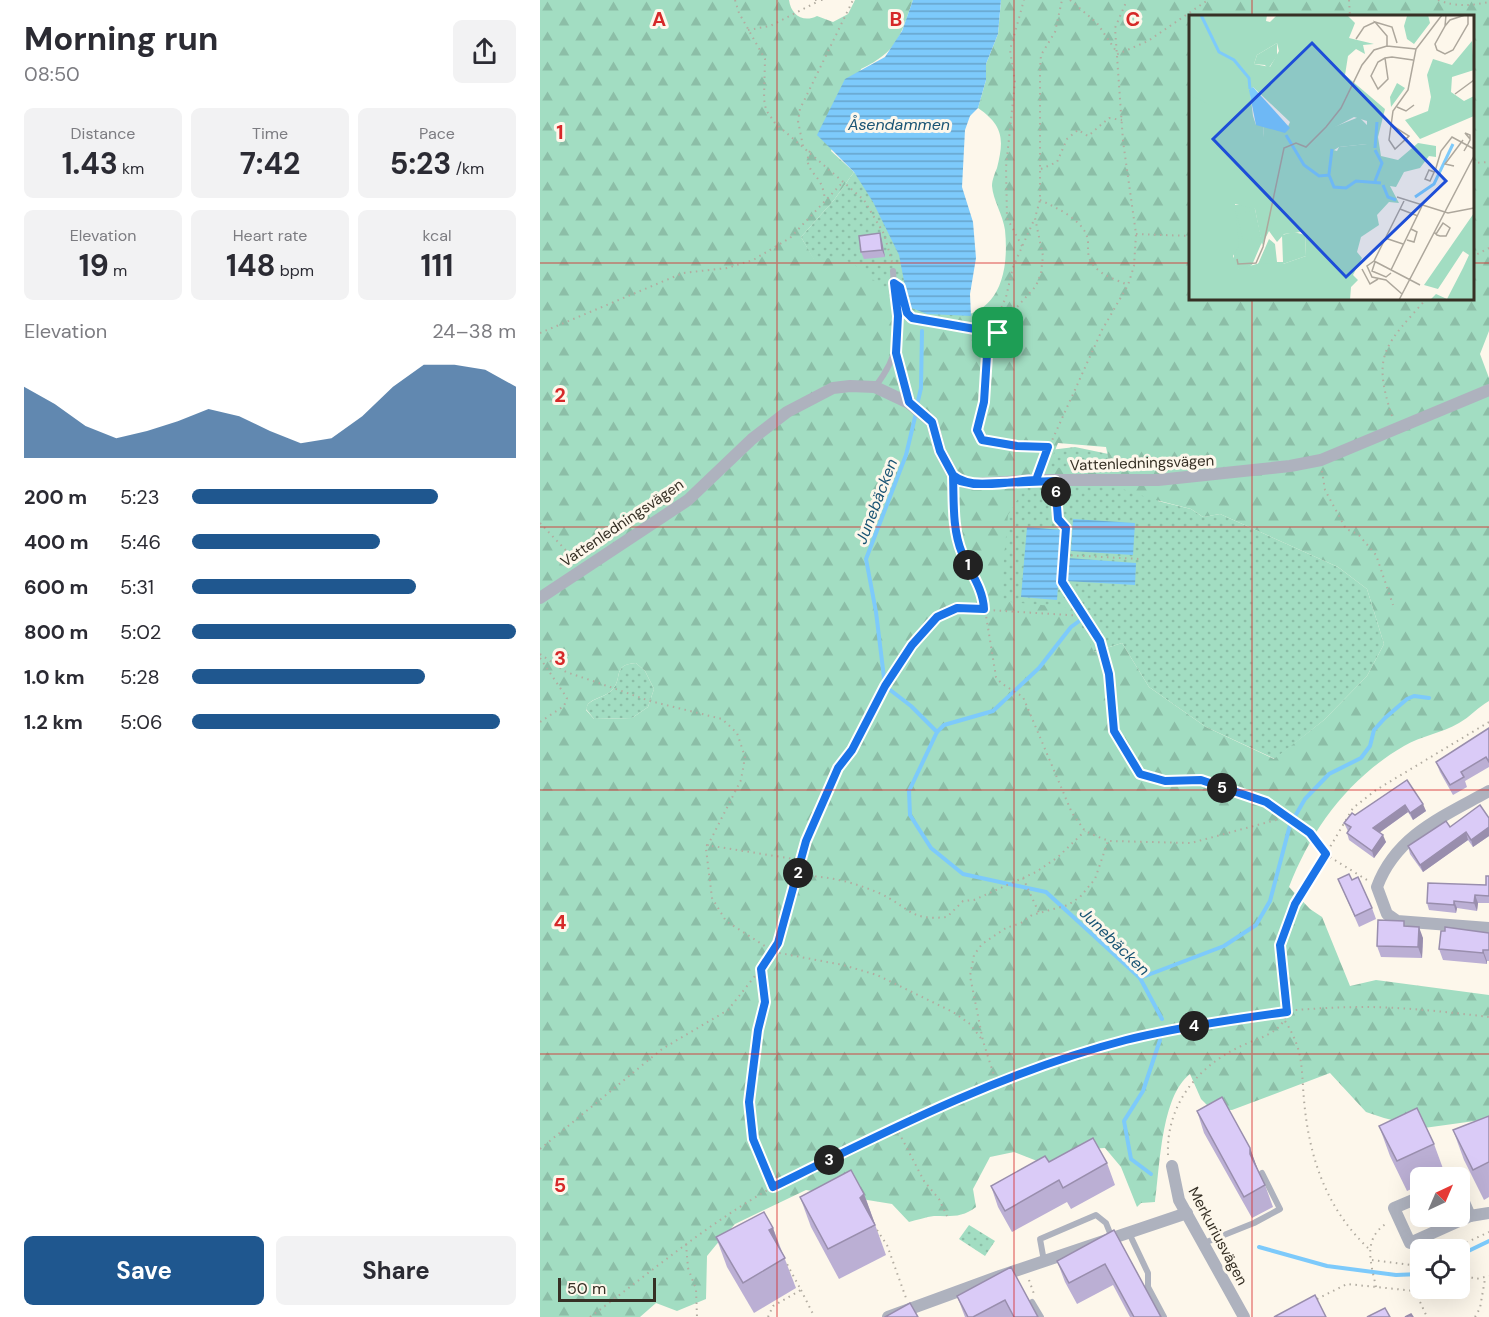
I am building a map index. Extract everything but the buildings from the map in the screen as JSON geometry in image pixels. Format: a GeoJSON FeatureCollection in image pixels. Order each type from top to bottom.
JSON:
{"type":"FeatureCollection","features":[{"type":"Feature","properties":{"kind":"street","name":"Vattenledningsvägen"},"geometry":{"type":"LineString","coordinates":[[540,598],[582,567],[688,500],[752,439],[788,412],[833,388],[875,387],[909,402],[932,422],[940,451],[953,475],[960,481],[974,484],[1036,480],[1158,480],[1235,474],[1321,460],[1489,390]]}},
{"type":"Feature","properties":{"kind":"street"},"geometry":{"type":"LineString","coordinates":[[1489,792],[1451,812],[1403,843],[1377,887],[1388,914],[1398,921],[1489,928]]}},
{"type":"Feature","properties":{"kind":"street","name":"Merkuriusvägen"},"geometry":{"type":"LineString","coordinates":[[1172,1166],[1179,1200],[1244,1317]]}},
{"type":"Feature","properties":{"kind":"street"},"geometry":{"type":"LineString","coordinates":[[1410,1201],[1394,1208],[1410,1243],[1446,1227]]}},
{"type":"Feature","properties":{"kind":"street"},"geometry":{"type":"LineString","coordinates":[[888,1317],[914,1311],[1024,1268],[1187,1213]]}},
{"type":"Feature","properties":{"kind":"street"},"geometry":{"type":"LineString","coordinates":[[1470,1216],[1489,1213]]}},
{"type":"Feature","properties":{"kind":"lane"},"geometry":{"type":"LineString","coordinates":[[893,271],[898,316],[896,353],[909,402]]}},
{"type":"Feature","properties":{"kind":"lane"},"geometry":{"type":"LineString","coordinates":[[875,387],[896,353]]}},
{"type":"Feature","properties":{"kind":"lane"},"geometry":{"type":"LineString","coordinates":[[1203,1243],[1254,1223],[1280,1209],[1262,1173]]}},
{"type":"Feature","properties":{"kind":"lane"},"geometry":{"type":"LineString","coordinates":[[1044,1261],[1040,1239],[1096,1215],[1106,1223],[1112,1238]]}},
{"type":"Feature","properties":{"kind":"lane"},"geometry":{"type":"LineString","coordinates":[[1129,1232],[1148,1272],[1148,1287],[1164,1317]]}},
{"type":"Feature","properties":{"kind":"lane"},"geometry":{"type":"LineString","coordinates":[[1032,1302],[1041,1317]]}},
{"type":"Feature","properties":{"kind":"path"},"geometry":{"type":"LineString","coordinates":[[735,0],[748,30],[765,59],[762,85],[766,110],[775,123],[864,200],[876,216],[884,234],[893,271]]}},
{"type":"Feature","properties":{"kind":"path"},"geometry":{"type":"LineString","coordinates":[[748,30],[770,26],[819,0]]}},
{"type":"Feature","properties":{"kind":"path"},"geometry":{"type":"LineString","coordinates":[[803,146],[798,121],[800,109],[853,0]]}},
{"type":"Feature","properties":{"kind":"path"},"geometry":{"type":"LineString","coordinates":[[1022,246],[1007,218],[1006,167],[1015,82],[1010,50],[1024,0]]}},
{"type":"Feature","properties":{"kind":"path"},"geometry":{"type":"LineString","coordinates":[[998,333],[997,318],[1040,200],[1042,114],[1038,93],[1041,55],[1055,32],[1062,0]]}},
{"type":"Feature","properties":{"kind":"path"},"geometry":{"type":"LineString","coordinates":[[1070,0],[1097,23],[1118,54]]}},
{"type":"Feature","properties":{"kind":"path"},"geometry":{"type":"LineString","coordinates":[[1036,480],[1048,447],[1102,330],[1128,285],[1134,266],[1136,234],[1122,120],[1115,28],[1126,0]]}},
{"type":"Feature","properties":{"kind":"path"},"geometry":{"type":"LineString","coordinates":[[1118,54],[1148,41],[1208,0]]}},
{"type":"Feature","properties":{"kind":"path"},"geometry":{"type":"LineString","coordinates":[[1349,0],[1350,15]]}},
{"type":"Feature","properties":{"kind":"path"},"geometry":{"type":"LineString","coordinates":[[1438,0],[1450,5],[1470,6],[1489,2]]}},
{"type":"Feature","properties":{"kind":"path"},"geometry":{"type":"LineString","coordinates":[[1039,170],[1057,162],[1066,139],[1078,130],[1088,136],[1109,118],[1122,120]]}},
{"type":"Feature","properties":{"kind":"path"},"geometry":{"type":"LineString","coordinates":[[810,151],[807,159],[808,167],[821,184],[825,199]]}},
{"type":"Feature","properties":{"kind":"path"},"geometry":{"type":"LineString","coordinates":[[1474,163],[1489,162]]}},
{"type":"Feature","properties":{"kind":"path"},"geometry":{"type":"LineString","coordinates":[[540,333],[683,273],[727,268],[753,260],[790,238],[844,181]]}},
{"type":"Feature","properties":{"kind":"path"},"geometry":{"type":"LineString","coordinates":[[1040,200],[1070,216],[1080,227],[1086,236],[1086,251],[1095,268],[1128,285]]}},
{"type":"Feature","properties":{"kind":"path"},"geometry":{"type":"LineString","coordinates":[[1035,218],[1043,256],[1041,273],[1036,286],[998,333],[987,355],[984,402],[977,430],[982,440],[994,443],[1048,447]]}},
{"type":"Feature","properties":{"kind":"path"},"geometry":{"type":"LineString","coordinates":[[1136,234],[1189,236]]}},
{"type":"Feature","properties":{"kind":"path"},"geometry":{"type":"LineString","coordinates":[[1474,256],[1489,248]]}},
{"type":"Feature","properties":{"kind":"path"},"geometry":{"type":"LineString","coordinates":[[1396,429],[1384,392],[1380,368],[1390,339],[1425,300]]}},
{"type":"Feature","properties":{"kind":"path"},"geometry":{"type":"LineString","coordinates":[[904,305],[912,318],[998,333]]}},
{"type":"Feature","properties":{"kind":"path"},"geometry":{"type":"LineString","coordinates":[[1321,460],[1324,490],[1346,529],[1358,534],[1376,555],[1393,604]]}},
{"type":"Feature","properties":{"kind":"path"},"geometry":{"type":"LineString","coordinates":[[953,475],[955,526],[961,552],[983,597],[996,677],[1001,684],[1011,687],[1023,697],[1072,813],[1085,831],[1108,841],[1191,843],[1287,817]]}},
{"type":"Feature","properties":{"kind":"path"},"geometry":{"type":"LineString","coordinates":[[1055,481],[1058,519],[1066,528],[1062,582],[1100,641],[1109,674],[1114,731],[1140,774],[1165,781],[1201,780],[1266,802],[1310,833],[1326,854],[1377,887]]}},
{"type":"Feature","properties":{"kind":"path"},"geometry":{"type":"LineString","coordinates":[[540,523],[582,567]]}},
{"type":"Feature","properties":{"kind":"path"},"geometry":{"type":"LineString","coordinates":[[1065,555],[1140,559]]}},
{"type":"Feature","properties":{"kind":"path"},"geometry":{"type":"LineString","coordinates":[[540,1149],[662,1049],[728,1010],[774,952],[798,876],[800,860],[838,768],[852,750],[885,686],[912,645],[937,617],[957,608],[1084,616]]}},
{"type":"Feature","properties":{"kind":"path"},"geometry":{"type":"LineString","coordinates":[[540,656],[567,698],[564,706],[540,722]]}},
{"type":"Feature","properties":{"kind":"path"},"geometry":{"type":"LineString","coordinates":[[540,656],[566,672],[650,701],[722,719],[737,733],[746,757],[741,780],[720,825],[706,845],[712,898],[726,921],[774,952],[843,965],[877,975],[953,1012],[970,1024],[983,1041]]}},
{"type":"Feature","properties":{"kind":"path"},"geometry":{"type":"LineString","coordinates":[[1172,1166],[1168,1141],[1171,1121],[1182,1094],[1218,1060],[1235,1048],[1272,1032],[1285,1021],[1287,1012],[1280,945],[1295,904],[1353,808],[1376,790],[1489,722]]}},
{"type":"Feature","properties":{"kind":"path"},"geometry":{"type":"LineString","coordinates":[[798,876],[819,875],[853,883],[880,894],[917,918],[947,917],[963,901],[974,900],[1014,883],[1058,857],[1085,831]]}},
{"type":"Feature","properties":{"kind":"path"},"geometry":{"type":"LineString","coordinates":[[997,1084],[983,1041],[970,975],[974,955],[982,944],[1006,928],[1039,913],[1068,905],[1091,887],[1108,841]]}},
{"type":"Feature","properties":{"kind":"path"},"geometry":{"type":"LineString","coordinates":[[706,845],[800,860]]}},
{"type":"Feature","properties":{"kind":"path"},"geometry":{"type":"LineString","coordinates":[[1023,878],[1039,913]]}},
{"type":"Feature","properties":{"kind":"path"},"geometry":{"type":"LineString","coordinates":[[761,969],[765,1002],[758,1030],[749,1102],[753,1139],[773,1187]]}},
{"type":"Feature","properties":{"kind":"path"},"geometry":{"type":"LineString","coordinates":[[590,1317],[686,1244],[773,1187],[896,1127],[997,1084],[1126,1040],[1287,1012],[1363,1007],[1489,1017]]}},
{"type":"Feature","properties":{"kind":"path"},"geometry":{"type":"LineString","coordinates":[[1285,1021],[1297,1040],[1316,1169],[1347,1228],[1368,1248],[1376,1287]]}},
{"type":"Feature","properties":{"kind":"path"},"geometry":{"type":"LineString","coordinates":[[896,1127],[924,1181],[939,1199],[948,1215]]}},
{"type":"Feature","properties":{"kind":"path"},"geometry":{"type":"LineString","coordinates":[[1368,1248],[1381,1227],[1398,1218]]}},
{"type":"Feature","properties":{"kind":"path"},"geometry":{"type":"LineString","coordinates":[[877,1230],[887,1245],[914,1311]]}},
{"type":"Feature","properties":{"kind":"path"},"geometry":{"type":"LineString","coordinates":[[1470,1241],[1489,1232]]}},
{"type":"Feature","properties":{"kind":"path"},"geometry":{"type":"LineString","coordinates":[[686,1244],[688,1268],[696,1289],[697,1317]]}},
{"type":"Feature","properties":{"kind":"path"},"geometry":{"type":"LineString","coordinates":[[1372,1262],[1410,1265]]}},
{"type":"Feature","properties":{"kind":"path"},"geometry":{"type":"LineString","coordinates":[[787,1264],[814,1316]]}},
{"type":"Feature","properties":{"kind":"path"},"geometry":{"type":"LineString","coordinates":[[1024,1268],[1035,1292],[1032,1302]]}},
{"type":"Feature","properties":{"kind":"path"},"geometry":{"type":"LineString","coordinates":[[1475,1317],[1480,1308],[1485,1279],[1489,1276]]}},
{"type":"Feature","properties":{"kind":"path"},"geometry":{"type":"LineString","coordinates":[[1470,1277],[1485,1279]]}},
{"type":"Feature","properties":{"kind":"path"},"geometry":{"type":"LineString","coordinates":[[1312,1302],[1347,1284],[1410,1290]]}},
{"type":"Feature","properties":{"kind":"path"},"geometry":{"type":"LineString","coordinates":[[768,1317],[773,1306],[801,1290]]}},
{"type":"Feature","properties":{"kind":"path"},"geometry":{"type":"LineString","coordinates":[[1419,1299],[1427,1317]]}},
{"type":"Feature","properties":{"kind":"green space"},"geometry":{"type":"Polygon","coordinates":[[[540,0],[789,0],[792,10],[798,16],[807,19],[817,16],[833,22],[848,14],[855,0],[913,0],[896,42],[883,56],[861,69],[831,151],[854,172],[834,200],[801,237],[814,259],[827,258],[846,261],[883,287],[903,285],[909,307],[933,315],[954,317],[972,313],[986,305],[996,293],[1003,276],[1006,255],[1005,230],[992,186],[1001,149],[1000,134],[993,121],[978,108],[986,80],[986,64],[998,34],[1001,0],[1489,0],[1489,331],[1480,354],[1489,378],[1489,701],[1459,723],[1404,746],[1366,773],[1334,806],[1321,825],[1298,865],[1289,887],[1310,909],[1322,917],[1350,986],[1376,980],[1489,995],[1489,1119],[1424,1128],[1384,1118],[1366,1112],[1330,1073],[1232,1110],[1211,1109],[1201,1099],[1190,1074],[1180,1084],[1168,1115],[1155,1202],[1141,1203],[1137,1207],[1121,1167],[1105,1148],[1086,1149],[1050,1166],[1014,1152],[990,1157],[973,1189],[976,1207],[956,1216],[934,1216],[909,1222],[892,1204],[806,1190],[735,1224],[707,1256],[706,1299],[677,1311],[656,1303],[640,1317],[540,1317],[540,0]],[[1058,443],[1048,468],[1110,466],[1106,447],[1058,443]],[[1090,478],[1030,479],[1008,515],[1000,601],[1072,608],[1094,652],[1122,643],[1149,687],[1206,727],[1274,759],[1324,720],[1367,676],[1384,644],[1367,589],[1338,567],[1220,514],[1203,517],[1191,509],[1152,499],[1090,478]],[[636,663],[623,667],[610,692],[588,704],[586,710],[594,719],[632,718],[648,707],[654,689],[645,671],[636,663]]]}},
{"type":"Feature","properties":{"kind":"green space"},"geometry":{"type":"Polygon","coordinates":[[[854,172],[979,332],[991,457],[1075,447],[1161,465],[1158,501],[1191,509],[1203,517],[1220,514],[1338,567],[1367,589],[1384,644],[1367,676],[1324,720],[1275,759],[1206,727],[1149,687],[1122,643],[1094,652],[959,603],[814,260],[801,237],[834,200],[854,172]]]}},
{"type":"Feature","properties":{"kind":"green space"},"geometry":{"type":"Polygon","coordinates":[[[636,663],[645,671],[654,689],[648,707],[632,718],[594,719],[586,709],[588,704],[610,692],[623,667],[636,663]]]}},
{"type":"Feature","properties":{"kind":"green space"},"geometry":{"type":"Polygon","coordinates":[[[969,1225],[995,1241],[985,1256],[959,1239],[969,1225]]]}},
{"type":"Feature","properties":{"kind":"water","name":"Åsendammen"},"geometry":{"type":"Polygon","coordinates":[[[913,0],[1001,0],[998,34],[986,64],[986,80],[978,108],[970,116],[965,130],[962,187],[973,222],[976,258],[970,294],[971,316],[927,314],[909,307],[899,255],[873,202],[854,172],[817,135],[845,79],[885,57],[902,31],[913,0]]]}},
{"type":"Feature","properties":{"kind":"water"},"geometry":{"type":"Polygon","coordinates":[[[1073,519],[1135,523],[1133,555],[1071,551],[1073,519]]]}},
{"type":"Feature","properties":{"kind":"water"},"geometry":{"type":"Polygon","coordinates":[[[1027,527],[1062,530],[1057,600],[1021,597],[1027,527]]]}},
{"type":"Feature","properties":{"kind":"water"},"geometry":{"type":"Polygon","coordinates":[[[1068,558],[1136,563],[1135,585],[1066,581],[1068,558]]]}},
{"type":"Feature","properties":{"kind":"waterway","name":"Junebäcken"},"geometry":{"type":"LineString","coordinates":[[917,405],[921,388],[922,331]]}},
{"type":"Feature","properties":{"kind":"waterway","name":"Junebäcken"},"geometry":{"type":"LineString","coordinates":[[916,413],[906,455],[866,559],[876,612],[885,686],[911,706],[937,732],[909,791],[910,815],[931,848],[963,874],[1046,892],[1140,978],[1162,1019]]}},
{"type":"Feature","properties":{"kind":"waterway"},"geometry":{"type":"LineString","coordinates":[[937,732],[944,725],[993,711],[1039,668],[1071,627],[1082,619]]}},
{"type":"Feature","properties":{"kind":"waterway"},"geometry":{"type":"LineString","coordinates":[[1294,818],[1305,799],[1329,774],[1361,758],[1370,746],[1374,730],[1385,718],[1407,699],[1414,696],[1429,698]]}},
{"type":"Feature","properties":{"kind":"waterway"},"geometry":{"type":"LineString","coordinates":[[1140,978],[1224,946],[1256,925],[1270,901],[1290,825]]}},
{"type":"Feature","properties":{"kind":"waterway","name":"Junebäcken"},"geometry":{"type":"LineString","coordinates":[[1151,1174],[1131,1159],[1124,1121],[1143,1091],[1160,1040]]}},
{"type":"Feature","properties":{"kind":"waterway","name":"Junebäcken"},"geometry":{"type":"LineString","coordinates":[[1470,1250],[1489,1241]]}},
{"type":"Feature","properties":{"kind":"waterway","name":"Junebäcken"},"geometry":{"type":"LineString","coordinates":[[1259,1247],[1327,1266],[1396,1275],[1410,1274]]}},
{"type":"Feature","properties":{"kind":"route"},"geometry":{"type":"LineString","coordinates":[[998,333],[912,318],[907,313],[900,287],[894,283],[898,316],[896,353],[909,402],[932,422],[940,451],[953,475],[960,481],[974,484],[1055,481],[1058,519],[1066,528],[1062,582],[1100,641],[1109,674],[1114,731],[1140,774],[1151,779],[1165,781],[1201,780],[1266,802],[1310,833],[1326,854],[1295,904],[1280,945],[1287,1012],[1204,1024],[1126,1040],[1064,1059],[953,1101],[773,1187],[753,1139],[749,1102],[758,1030],[765,1002],[761,969],[778,943],[806,841],[838,768],[852,750],[885,686],[912,645],[937,617],[957,608],[984,609],[983,597],[961,552],[955,526],[953,475],[960,481],[974,484],[1036,480],[1048,447],[994,443],[982,440],[977,430],[984,402],[987,355],[998,333]]}}]}
